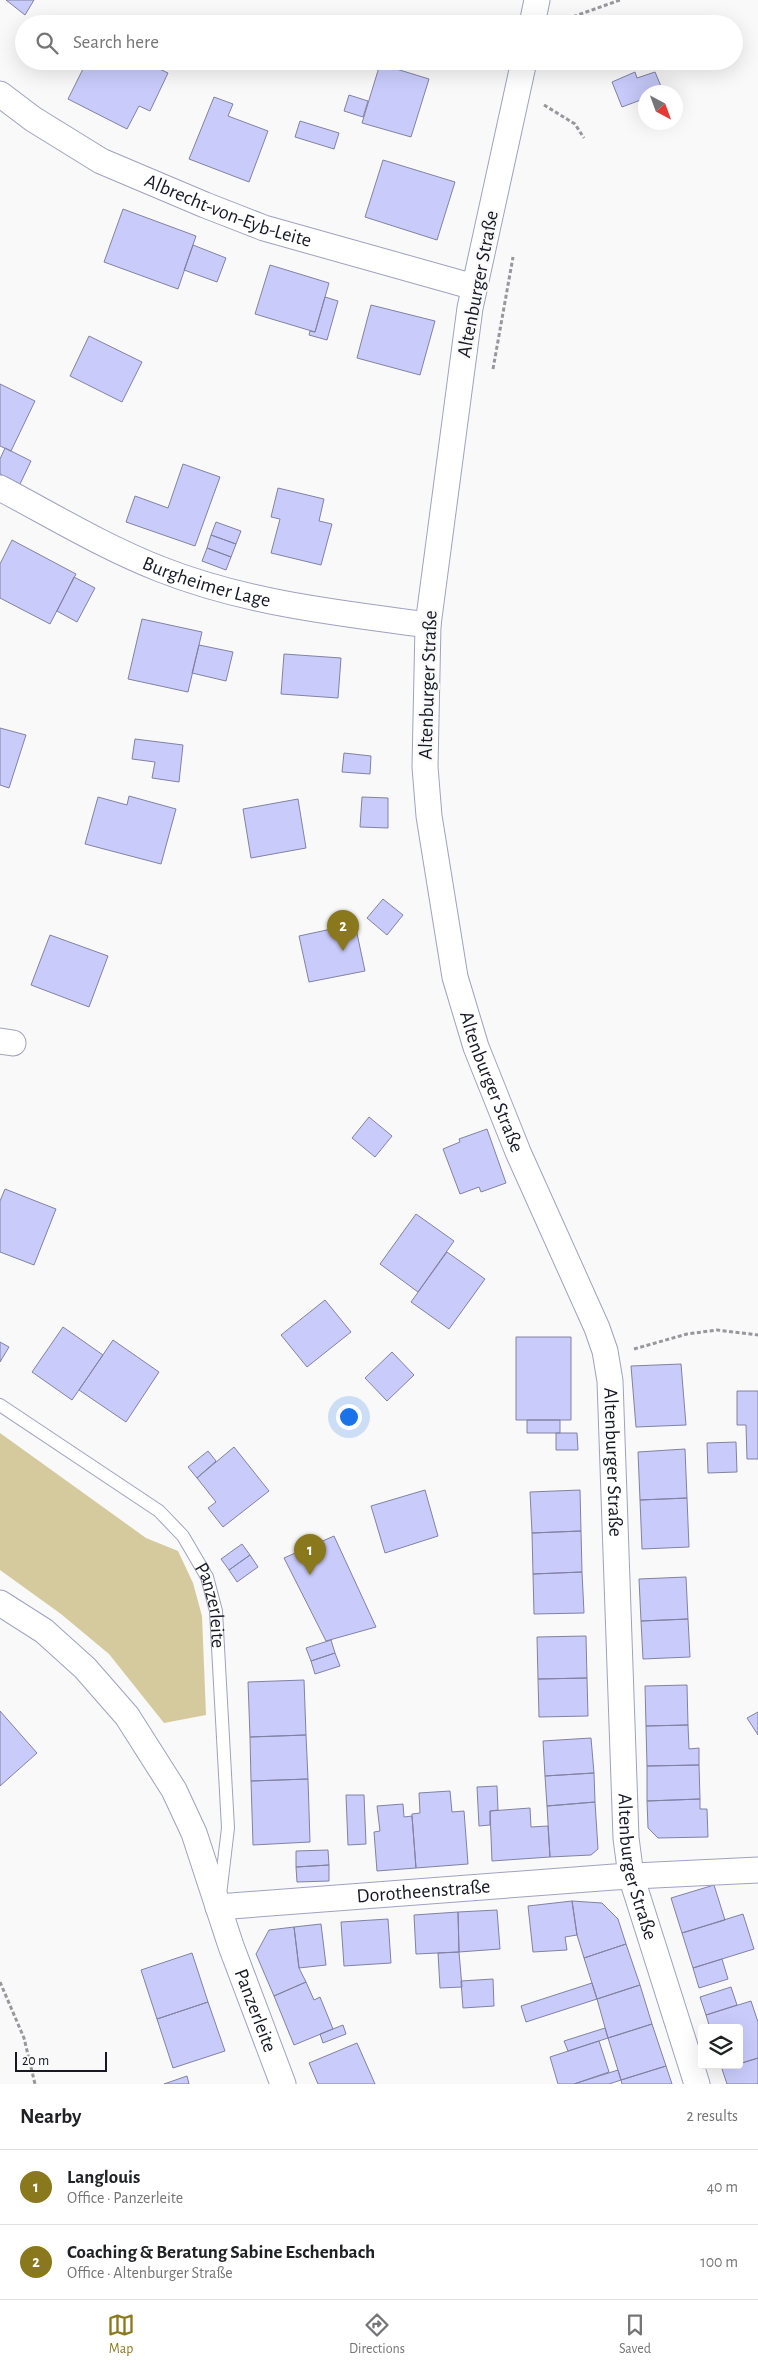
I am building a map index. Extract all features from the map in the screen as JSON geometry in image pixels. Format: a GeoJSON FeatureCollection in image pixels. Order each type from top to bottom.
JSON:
{"type":"FeatureCollection","features":[{"type":"Feature","properties":{"kind":"street"},"geometry":{"type":"LineString","coordinates":[[534,15],[537,0]]}},
{"type":"Feature","properties":{"kind":"street","name":"Altenburger Straße"},"geometry":{"type":"LineString","coordinates":[[522,70],[470,308],[428,625],[425,692],[426,789],[455,977],[480,1056],[518,1152],[578,1285],[605,1351],[610,1381],[626,1838],[631,1876],[697,2084]]}},
{"type":"Feature","properties":{"kind":"street","name":"Albrecht-von-Eyb-Leite"},"geometry":{"type":"LineString","coordinates":[[0,94],[33,119],[101,161],[204,206],[264,228],[474,287]]}},
{"type":"Feature","properties":{"kind":"street","name":"Burgheimer Lage"},"geometry":{"type":"LineString","coordinates":[[0,488],[108,547],[162,570],[237,594],[292,606],[428,625]]}},
{"type":"Feature","properties":{"kind":"street","name":"Panzerleite"},"geometry":{"type":"LineString","coordinates":[[0,1603],[44,1631],[85,1668],[127,1716],[174,1790],[194,1833],[218,1907],[283,2084]]}},
{"type":"Feature","properties":{"kind":"street","name":"Dorotheenstraße"},"geometry":{"type":"LineString","coordinates":[[218,1907],[631,1876],[758,1870]]}},
{"type":"Feature","properties":{"kind":"lane","name":"Panzerleite"},"geometry":{"type":"LineString","coordinates":[[0,1405],[159,1511],[183,1536],[207,1577],[216,1611],[228,1828],[218,1907]]}},
{"type":"Feature","properties":{"kind":"path"},"geometry":{"type":"LineString","coordinates":[[578,15],[620,0]]}},
{"type":"Feature","properties":{"kind":"path"},"geometry":{"type":"LineString","coordinates":[[539,102],[575,124],[584,138]]}},
{"type":"Feature","properties":{"kind":"path"},"geometry":{"type":"LineString","coordinates":[[605,1351],[630,1350],[687,1334],[717,1330],[758,1335]]}},
{"type":"Feature","properties":{"kind":"path"},"geometry":{"type":"LineString","coordinates":[[0,1982],[24,2038],[35,2084]]}},
{"type":"Feature","properties":{"kind":"shaded area"},"geometry":{"type":"Polygon","coordinates":[[[0,1433],[146,1538],[178,1551],[193,1583],[202,1616],[206,1715],[164,1723],[109,1654],[61,1614],[0,1570],[0,1433]]]}},
{"type":"Feature","properties":{"kind":"building"},"geometry":{"type":"Polygon","coordinates":[[[6,0],[34,0],[25,15],[6,0]]]}},
{"type":"Feature","properties":{"kind":"building"},"geometry":{"type":"Polygon","coordinates":[[[82,70],[162,70],[168,73],[150,111],[139,106],[127,129],[68,99],[82,70]]]}},
{"type":"Feature","properties":{"kind":"building"},"geometry":{"type":"Polygon","coordinates":[[[378,70],[400,70],[429,79],[411,137],[362,123],[378,70]]]}},
{"type":"Feature","properties":{"kind":"building"},"geometry":{"type":"Polygon","coordinates":[[[635,72],[637,78],[655,72],[660,85],[638,85],[638,101],[622,107],[612,82],[635,72]]]}},
{"type":"Feature","properties":{"kind":"building"},"geometry":{"type":"Polygon","coordinates":[[[349,95],[368,101],[363,117],[344,111],[349,95]]]}},
{"type":"Feature","properties":{"kind":"building"},"geometry":{"type":"Polygon","coordinates":[[[214,97],[233,104],[228,116],[268,131],[249,182],[189,159],[214,97]]]}},
{"type":"Feature","properties":{"kind":"building"},"geometry":{"type":"Polygon","coordinates":[[[300,121],[339,133],[334,149],[295,137],[300,121]]]}},
{"type":"Feature","properties":{"kind":"building"},"geometry":{"type":"Polygon","coordinates":[[[383,160],[455,182],[437,240],[365,217],[383,160]]]}},
{"type":"Feature","properties":{"kind":"building"},"geometry":{"type":"Polygon","coordinates":[[[123,209],[196,236],[178,289],[104,262],[123,209]]]}},
{"type":"Feature","properties":{"kind":"building"},"geometry":{"type":"Polygon","coordinates":[[[193,245],[226,258],[217,282],[184,270],[193,245]]]}},
{"type":"Feature","properties":{"kind":"building"},"geometry":{"type":"Polygon","coordinates":[[[270,265],[329,283],[315,332],[255,314],[270,265]]]}},
{"type":"Feature","properties":{"kind":"building"},"geometry":{"type":"Polygon","coordinates":[[[325,297],[338,301],[327,340],[309,335],[310,331],[315,332],[325,297]]]}},
{"type":"Feature","properties":{"kind":"building"},"geometry":{"type":"Polygon","coordinates":[[[371,305],[435,321],[420,375],[357,358],[371,305]]]}},
{"type":"Feature","properties":{"kind":"building"},"geometry":{"type":"Polygon","coordinates":[[[89,336],[142,362],[122,402],[70,376],[89,336]]]}},
{"type":"Feature","properties":{"kind":"building"},"geometry":{"type":"Polygon","coordinates":[[[0,384],[35,401],[11,451],[0,446],[0,384]]]}},
{"type":"Feature","properties":{"kind":"building"},"geometry":{"type":"Polygon","coordinates":[[[5,448],[31,461],[20,484],[0,474],[0,459],[5,448]]]}},
{"type":"Feature","properties":{"kind":"building"},"geometry":{"type":"Polygon","coordinates":[[[183,464],[220,477],[195,546],[126,522],[135,496],[168,508],[183,464]]]}},
{"type":"Feature","properties":{"kind":"building"},"geometry":{"type":"Polygon","coordinates":[[[278,488],[324,499],[319,521],[332,524],[321,565],[271,553],[280,519],[271,517],[278,488]]]}},
{"type":"Feature","properties":{"kind":"building"},"geometry":{"type":"Polygon","coordinates":[[[216,522],[241,531],[236,544],[211,535],[216,522]]]}},
{"type":"Feature","properties":{"kind":"building"},"geometry":{"type":"Polygon","coordinates":[[[211,535],[236,544],[231,557],[207,548],[211,535]]]}},
{"type":"Feature","properties":{"kind":"building"},"geometry":{"type":"Polygon","coordinates":[[[12,540],[76,574],[50,624],[0,598],[0,564],[12,540]]]}},
{"type":"Feature","properties":{"kind":"building"},"geometry":{"type":"Polygon","coordinates":[[[207,548],[231,557],[226,570],[202,561],[207,548]]]}},
{"type":"Feature","properties":{"kind":"building"},"geometry":{"type":"Polygon","coordinates":[[[74,577],[95,588],[77,622],[57,611],[74,577]]]}},
{"type":"Feature","properties":{"kind":"building"},"geometry":{"type":"Polygon","coordinates":[[[142,619],[202,632],[188,692],[128,679],[142,619]]]}},
{"type":"Feature","properties":{"kind":"building"},"geometry":{"type":"Polygon","coordinates":[[[199,645],[233,652],[226,681],[192,673],[199,645]]]}},
{"type":"Feature","properties":{"kind":"building"},"geometry":{"type":"Polygon","coordinates":[[[284,654],[341,658],[338,698],[281,694],[284,654]]]}},
{"type":"Feature","properties":{"kind":"building"},"geometry":{"type":"Polygon","coordinates":[[[0,728],[26,735],[9,788],[0,785],[0,728]]]}},
{"type":"Feature","properties":{"kind":"building"},"geometry":{"type":"Polygon","coordinates":[[[135,739],[183,745],[179,782],[152,778],[155,762],[132,759],[135,739]]]}},
{"type":"Feature","properties":{"kind":"building"},"geometry":{"type":"Polygon","coordinates":[[[344,753],[371,756],[370,774],[342,772],[344,753]]]}},
{"type":"Feature","properties":{"kind":"building"},"geometry":{"type":"Polygon","coordinates":[[[129,796],[176,809],[161,864],[85,844],[98,797],[127,805],[129,796]]]}},
{"type":"Feature","properties":{"kind":"building"},"geometry":{"type":"Polygon","coordinates":[[[362,797],[388,798],[388,828],[360,827],[362,797]]]}},
{"type":"Feature","properties":{"kind":"building"},"geometry":{"type":"Polygon","coordinates":[[[298,799],[306,848],[251,858],[243,809],[298,799]]]}},
{"type":"Feature","properties":{"kind":"building"},"geometry":{"type":"Polygon","coordinates":[[[383,899],[403,915],[387,935],[367,918],[383,899]]]}},
{"type":"Feature","properties":{"kind":"building"},"geometry":{"type":"Polygon","coordinates":[[[355,924],[365,971],[309,982],[299,936],[355,924]]]}},
{"type":"Feature","properties":{"kind":"building"},"geometry":{"type":"Polygon","coordinates":[[[50,935],[108,956],[89,1007],[31,985],[50,935]]]}},
{"type":"Feature","properties":{"kind":"building"},"geometry":{"type":"Polygon","coordinates":[[[369,1117],[392,1136],[375,1157],[352,1138],[369,1117]]]}},
{"type":"Feature","properties":{"kind":"building"},"geometry":{"type":"Polygon","coordinates":[[[487,1129],[506,1183],[481,1192],[479,1187],[460,1194],[443,1149],[460,1142],[459,1139],[487,1129]]]}},
{"type":"Feature","properties":{"kind":"building"},"geometry":{"type":"Polygon","coordinates":[[[5,1189],[56,1209],[34,1265],[0,1252],[0,1201],[5,1189]]]}},
{"type":"Feature","properties":{"kind":"building"},"geometry":{"type":"Polygon","coordinates":[[[416,1214],[454,1241],[418,1292],[380,1264],[416,1214]]]}},
{"type":"Feature","properties":{"kind":"building"},"geometry":{"type":"Polygon","coordinates":[[[447,1252],[485,1279],[449,1329],[411,1302],[447,1252]]]}},
{"type":"Feature","properties":{"kind":"building"},"geometry":{"type":"Polygon","coordinates":[[[325,1300],[351,1332],[307,1367],[281,1335],[325,1300]]]}},
{"type":"Feature","properties":{"kind":"building"},"geometry":{"type":"Polygon","coordinates":[[[63,1327],[103,1355],[72,1400],[32,1372],[63,1327]]]}},
{"type":"Feature","properties":{"kind":"building"},"geometry":{"type":"Polygon","coordinates":[[[516,1337],[571,1337],[571,1420],[516,1420],[516,1337]]]}},
{"type":"Feature","properties":{"kind":"building"},"geometry":{"type":"Polygon","coordinates":[[[113,1340],[159,1372],[126,1422],[79,1390],[113,1340]]]}},
{"type":"Feature","properties":{"kind":"building"},"geometry":{"type":"Polygon","coordinates":[[[0,1342],[9,1347],[0,1362],[0,1342]]]}},
{"type":"Feature","properties":{"kind":"building"},"geometry":{"type":"Polygon","coordinates":[[[392,1352],[414,1375],[387,1401],[365,1378],[392,1352]]]}},
{"type":"Feature","properties":{"kind":"building"},"geometry":{"type":"Polygon","coordinates":[[[681,1364],[686,1425],[636,1427],[631,1366],[681,1364]]]}},
{"type":"Feature","properties":{"kind":"building"},"geometry":{"type":"Polygon","coordinates":[[[737,1391],[758,1391],[758,1459],[747,1459],[746,1425],[737,1425],[737,1391]]]}},
{"type":"Feature","properties":{"kind":"building"},"geometry":{"type":"Polygon","coordinates":[[[527,1420],[560,1420],[560,1433],[527,1433],[527,1420]]]}},
{"type":"Feature","properties":{"kind":"building"},"geometry":{"type":"Polygon","coordinates":[[[556,1433],[577,1433],[578,1450],[556,1450],[556,1433]]]}},
{"type":"Feature","properties":{"kind":"building"},"geometry":{"type":"Polygon","coordinates":[[[736,1442],[737,1472],[708,1473],[707,1443],[736,1442]]]}},
{"type":"Feature","properties":{"kind":"building"},"geometry":{"type":"Polygon","coordinates":[[[234,1447],[269,1491],[223,1527],[208,1508],[216,1502],[197,1478],[234,1447]]]}},
{"type":"Feature","properties":{"kind":"building"},"geometry":{"type":"Polygon","coordinates":[[[685,1449],[687,1498],[640,1500],[638,1452],[685,1449]]]}},
{"type":"Feature","properties":{"kind":"building"},"geometry":{"type":"Polygon","coordinates":[[[208,1451],[216,1461],[197,1478],[188,1467],[208,1451]]]}},
{"type":"Feature","properties":{"kind":"building"},"geometry":{"type":"Polygon","coordinates":[[[425,1490],[438,1536],[385,1553],[371,1506],[425,1490]]]}},
{"type":"Feature","properties":{"kind":"building"},"geometry":{"type":"Polygon","coordinates":[[[580,1490],[581,1531],[532,1533],[530,1492],[580,1490]]]}},
{"type":"Feature","properties":{"kind":"building"},"geometry":{"type":"Polygon","coordinates":[[[687,1498],[689,1547],[642,1549],[640,1500],[687,1498]]]}},
{"type":"Feature","properties":{"kind":"building"},"geometry":{"type":"Polygon","coordinates":[[[581,1531],[582,1572],[533,1574],[532,1533],[581,1531]]]}},
{"type":"Feature","properties":{"kind":"building"},"geometry":{"type":"Polygon","coordinates":[[[334,1536],[376,1627],[326,1641],[284,1558],[334,1536]]]}},
{"type":"Feature","properties":{"kind":"building"},"geometry":{"type":"Polygon","coordinates":[[[242,1544],[250,1555],[229,1570],[221,1559],[242,1544]]]}},
{"type":"Feature","properties":{"kind":"building"},"geometry":{"type":"Polygon","coordinates":[[[250,1555],[258,1567],[237,1582],[229,1570],[250,1555]]]}},
{"type":"Feature","properties":{"kind":"building"},"geometry":{"type":"Polygon","coordinates":[[[582,1572],[584,1613],[534,1614],[533,1574],[582,1572]]]}},
{"type":"Feature","properties":{"kind":"building"},"geometry":{"type":"Polygon","coordinates":[[[686,1577],[688,1619],[641,1621],[639,1579],[686,1577]]]}},
{"type":"Feature","properties":{"kind":"building"},"geometry":{"type":"Polygon","coordinates":[[[688,1619],[690,1657],[643,1659],[641,1621],[688,1619]]]}},
{"type":"Feature","properties":{"kind":"building"},"geometry":{"type":"Polygon","coordinates":[[[586,1636],[587,1678],[538,1679],[537,1637],[586,1636]]]}},
{"type":"Feature","properties":{"kind":"building"},"geometry":{"type":"Polygon","coordinates":[[[331,1640],[335,1653],[311,1661],[306,1648],[331,1640]]]}},
{"type":"Feature","properties":{"kind":"building"},"geometry":{"type":"Polygon","coordinates":[[[335,1653],[340,1666],[315,1674],[311,1661],[335,1653]]]}},
{"type":"Feature","properties":{"kind":"building"},"geometry":{"type":"Polygon","coordinates":[[[587,1678],[588,1716],[539,1717],[538,1679],[587,1678]]]}},
{"type":"Feature","properties":{"kind":"building"},"geometry":{"type":"Polygon","coordinates":[[[304,1680],[306,1735],[250,1737],[248,1682],[304,1680]]]}},
{"type":"Feature","properties":{"kind":"building"},"geometry":{"type":"Polygon","coordinates":[[[687,1685],[688,1725],[646,1726],[645,1686],[687,1685]]]}},
{"type":"Feature","properties":{"kind":"building"},"geometry":{"type":"Polygon","coordinates":[[[0,1711],[37,1753],[0,1786],[0,1711]]]}},
{"type":"Feature","properties":{"kind":"building"},"geometry":{"type":"Polygon","coordinates":[[[758,1712],[758,1735],[747,1718],[758,1712]]]}},
{"type":"Feature","properties":{"kind":"building"},"geometry":{"type":"Polygon","coordinates":[[[688,1725],[689,1749],[699,1748],[699,1765],[647,1766],[646,1726],[688,1725]]]}},
{"type":"Feature","properties":{"kind":"building"},"geometry":{"type":"Polygon","coordinates":[[[306,1735],[308,1779],[251,1781],[250,1737],[306,1735]]]}},
{"type":"Feature","properties":{"kind":"building"},"geometry":{"type":"Polygon","coordinates":[[[591,1738],[594,1773],[545,1776],[543,1741],[591,1738]]]}},
{"type":"Feature","properties":{"kind":"building"},"geometry":{"type":"Polygon","coordinates":[[[699,1765],[700,1799],[647,1801],[647,1766],[699,1765]]]}},
{"type":"Feature","properties":{"kind":"building"},"geometry":{"type":"Polygon","coordinates":[[[594,1773],[595,1802],[547,1806],[545,1776],[594,1773]]]}},
{"type":"Feature","properties":{"kind":"building"},"geometry":{"type":"Polygon","coordinates":[[[308,1779],[310,1842],[253,1845],[251,1781],[308,1779]]]}},
{"type":"Feature","properties":{"kind":"building"},"geometry":{"type":"Polygon","coordinates":[[[497,1786],[498,1810],[490,1811],[490,1825],[479,1826],[477,1787],[497,1786]]]}},
{"type":"Feature","properties":{"kind":"building"},"geometry":{"type":"Polygon","coordinates":[[[450,1791],[452,1812],[464,1811],[468,1864],[416,1868],[412,1814],[420,1813],[419,1793],[450,1791]]]}},
{"type":"Feature","properties":{"kind":"building"},"geometry":{"type":"Polygon","coordinates":[[[346,1795],[364,1795],[366,1844],[348,1845],[346,1795]]]}},
{"type":"Feature","properties":{"kind":"building"},"geometry":{"type":"Polygon","coordinates":[[[700,1799],[700,1809],[707,1809],[708,1837],[658,1838],[648,1828],[647,1801],[700,1799]]]}},
{"type":"Feature","properties":{"kind":"building"},"geometry":{"type":"Polygon","coordinates":[[[595,1802],[598,1849],[591,1855],[550,1857],[547,1806],[595,1802]]]}},
{"type":"Feature","properties":{"kind":"building"},"geometry":{"type":"Polygon","coordinates":[[[403,1804],[404,1817],[412,1816],[416,1868],[377,1871],[374,1832],[380,1831],[377,1806],[403,1804]]]}},
{"type":"Feature","properties":{"kind":"building"},"geometry":{"type":"Polygon","coordinates":[[[530,1808],[531,1827],[548,1826],[550,1857],[492,1861],[490,1811],[530,1808]]]}},
{"type":"Feature","properties":{"kind":"building"},"geometry":{"type":"Polygon","coordinates":[[[328,1850],[329,1865],[296,1867],[296,1851],[328,1850]]]}},
{"type":"Feature","properties":{"kind":"building"},"geometry":{"type":"Polygon","coordinates":[[[329,1865],[329,1881],[297,1882],[296,1867],[329,1865]]]}},
{"type":"Feature","properties":{"kind":"building"},"geometry":{"type":"Polygon","coordinates":[[[714,1885],[725,1920],[682,1933],[671,1898],[714,1885]]]}},
{"type":"Feature","properties":{"kind":"building"},"geometry":{"type":"Polygon","coordinates":[[[572,1901],[602,1903],[618,1919],[626,1944],[584,1958],[577,1935],[572,1901]]]}},
{"type":"Feature","properties":{"kind":"building"},"geometry":{"type":"Polygon","coordinates":[[[572,1901],[577,1935],[565,1937],[567,1950],[533,1952],[528,1906],[572,1901]]]}},
{"type":"Feature","properties":{"kind":"building"},"geometry":{"type":"Polygon","coordinates":[[[497,1910],[500,1949],[459,1952],[458,1912],[497,1910]]]}},
{"type":"Feature","properties":{"kind":"building"},"geometry":{"type":"Polygon","coordinates":[[[458,1912],[459,1952],[416,1954],[414,1915],[458,1912]]]}},
{"type":"Feature","properties":{"kind":"building"},"geometry":{"type":"Polygon","coordinates":[[[743,1914],[754,1949],[693,1968],[682,1933],[743,1914]]]}},
{"type":"Feature","properties":{"kind":"building"},"geometry":{"type":"Polygon","coordinates":[[[388,1919],[391,1963],[344,1966],[341,1922],[388,1919]]]}},
{"type":"Feature","properties":{"kind":"building"},"geometry":{"type":"Polygon","coordinates":[[[321,1924],[326,1965],[299,1968],[294,1927],[321,1924]]]}},
{"type":"Feature","properties":{"kind":"building"},"geometry":{"type":"Polygon","coordinates":[[[294,1927],[299,1968],[306,1982],[274,1996],[256,1954],[269,1930],[294,1927]]]}},
{"type":"Feature","properties":{"kind":"building"},"geometry":{"type":"Polygon","coordinates":[[[626,1944],[640,1985],[597,1999],[584,1958],[626,1944]]]}},
{"type":"Feature","properties":{"kind":"building"},"geometry":{"type":"Polygon","coordinates":[[[459,1952],[462,1987],[440,1988],[438,1953],[459,1952]]]}},
{"type":"Feature","properties":{"kind":"building"},"geometry":{"type":"Polygon","coordinates":[[[192,1953],[208,2002],[157,2019],[141,1970],[192,1953]]]}},
{"type":"Feature","properties":{"kind":"building"},"geometry":{"type":"Polygon","coordinates":[[[722,1959],[728,1979],[699,1988],[693,1968],[722,1959]]]}},
{"type":"Feature","properties":{"kind":"building"},"geometry":{"type":"Polygon","coordinates":[[[493,1979],[494,2006],[463,2008],[461,1981],[493,1979]]]}},
{"type":"Feature","properties":{"kind":"building"},"geometry":{"type":"Polygon","coordinates":[[[306,1982],[314,2000],[320,1997],[333,2029],[294,2045],[274,1996],[306,1982]]]}},
{"type":"Feature","properties":{"kind":"building"},"geometry":{"type":"Polygon","coordinates":[[[592,1983],[597,1999],[526,2022],[521,2006],[592,1983]]]}},
{"type":"Feature","properties":{"kind":"building"},"geometry":{"type":"Polygon","coordinates":[[[640,1985],[652,2024],[608,2038],[597,1999],[640,1985]]]}},
{"type":"Feature","properties":{"kind":"building"},"geometry":{"type":"Polygon","coordinates":[[[731,1987],[737,2005],[706,2015],[700,1997],[731,1987]]]}},
{"type":"Feature","properties":{"kind":"building"},"geometry":{"type":"Polygon","coordinates":[[[751,2001],[758,2022],[758,2058],[743,2063],[743,2024],[709,2024],[706,2015],[751,2001]]]}},
{"type":"Feature","properties":{"kind":"building"},"geometry":{"type":"Polygon","coordinates":[[[208,2002],[225,2051],[173,2068],[157,2019],[208,2002]]]}},
{"type":"Feature","properties":{"kind":"building"},"geometry":{"type":"Polygon","coordinates":[[[652,2024],[666,2066],[621,2080],[608,2038],[652,2024]]]}},
{"type":"Feature","properties":{"kind":"building"},"geometry":{"type":"Polygon","coordinates":[[[343,2025],[346,2034],[323,2043],[320,2034],[343,2025]]]}},
{"type":"Feature","properties":{"kind":"building"},"geometry":{"type":"Polygon","coordinates":[[[605,2028],[608,2038],[568,2051],[564,2041],[605,2028]]]}},
{"type":"Feature","properties":{"kind":"building"},"geometry":{"type":"Polygon","coordinates":[[[599,2041],[609,2072],[574,2084],[558,2084],[550,2057],[599,2041]]]}},
{"type":"Feature","properties":{"kind":"building"},"geometry":{"type":"Polygon","coordinates":[[[357,2043],[375,2084],[318,2084],[309,2063],[357,2043]]]}},
{"type":"Feature","properties":{"kind":"building"},"geometry":{"type":"Polygon","coordinates":[[[758,2058],[758,2084],[727,2084],[722,2069],[743,2069],[743,2063],[758,2058]]]}},
{"type":"Feature","properties":{"kind":"building"},"geometry":{"type":"Polygon","coordinates":[[[666,2066],[672,2084],[622,2084],[621,2080],[666,2066]]]}},
{"type":"Feature","properties":{"kind":"building"},"geometry":{"type":"Polygon","coordinates":[[[618,2070],[621,2080],[609,2084],[574,2084],[618,2070]]]}},
{"type":"Feature","properties":{"kind":"building"},"geometry":{"type":"Polygon","coordinates":[[[187,2076],[189,2084],[164,2084],[187,2076]]]}},
{"type":"Feature","properties":{"kind":"place","name":"Coaching & Beratung Sabine Eschenbach"},"geometry":{"type":"Point","coordinates":[343,951]}},
{"type":"Feature","properties":{"kind":"place","name":"Langlouis"},"geometry":{"type":"Point","coordinates":[310,1575]}}]}
